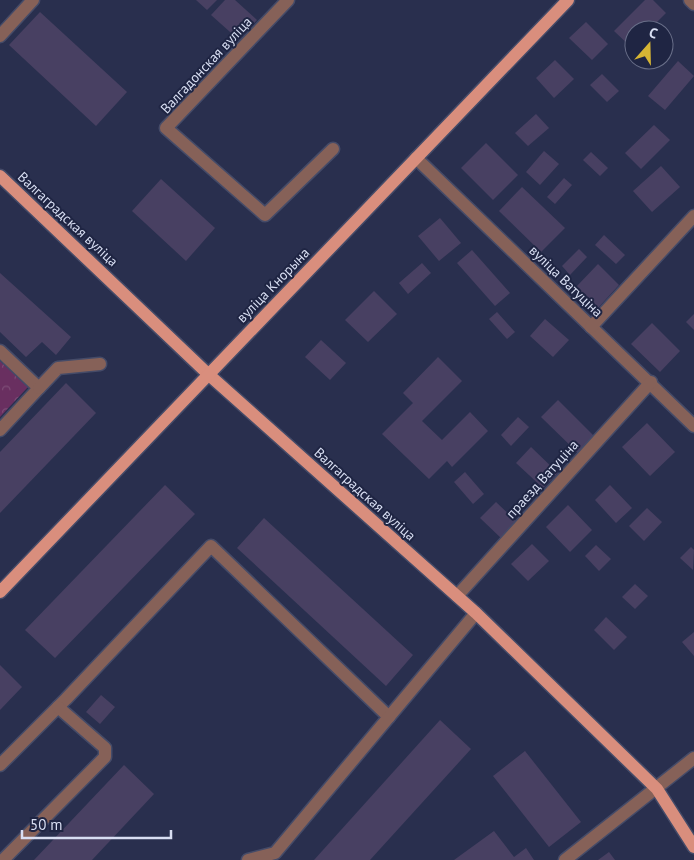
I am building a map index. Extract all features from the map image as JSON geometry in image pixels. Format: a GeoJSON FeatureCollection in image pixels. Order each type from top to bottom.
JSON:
{"type":"FeatureCollection","features":[{"type":"Feature","properties":{"kind":"main road","name":"вуліца Кнорына"},"geometry":{"type":"LineString","coordinates":[[0,592],[568,0]]}},
{"type":"Feature","properties":{"kind":"main road","name":"Валгаградская вуліца"},"geometry":{"type":"LineString","coordinates":[[0,176],[208,374],[476,613],[657,789],[694,847]]}},
{"type":"Feature","properties":{"kind":"street"},"geometry":{"type":"LineString","coordinates":[[0,36],[33,0]]}},
{"type":"Feature","properties":{"kind":"street","name":"Валгадонская вуліца"},"geometry":{"type":"LineString","coordinates":[[288,0],[166,128],[265,215],[333,149]]}},
{"type":"Feature","properties":{"kind":"street"},"geometry":{"type":"LineString","coordinates":[[690,0],[694,4]]}},
{"type":"Feature","properties":{"kind":"street","name":"вуліца Ватуціна"},"geometry":{"type":"LineString","coordinates":[[416,158],[651,382],[694,426]]}},
{"type":"Feature","properties":{"kind":"street"},"geometry":{"type":"LineString","coordinates":[[591,326],[694,216]]}},
{"type":"Feature","properties":{"kind":"street"},"geometry":{"type":"LineString","coordinates":[[0,351],[39,388]]}},
{"type":"Feature","properties":{"kind":"street"},"geometry":{"type":"LineString","coordinates":[[0,430],[58,368],[100,364]]}},
{"type":"Feature","properties":{"kind":"street","name":"праезд Ватуціна"},"geometry":{"type":"LineString","coordinates":[[457,596],[651,382]]}},
{"type":"Feature","properties":{"kind":"street"},"geometry":{"type":"LineString","coordinates":[[0,765],[58,707],[211,546],[389,717]]}},
{"type":"Feature","properties":{"kind":"street"},"geometry":{"type":"LineString","coordinates":[[248,860],[275,853],[476,613]]}},
{"type":"Feature","properties":{"kind":"street"},"geometry":{"type":"LineString","coordinates":[[3,860],[105,757],[105,748],[58,707]]}},
{"type":"Feature","properties":{"kind":"street"},"geometry":{"type":"LineString","coordinates":[[566,860],[694,758]]}},
{"type":"Feature","properties":{"kind":"green space"},"geometry":{"type":"Polygon","coordinates":[[[0,361],[28,387],[0,417],[0,361]]]}},
{"type":"Feature","properties":{"kind":"building"},"geometry":{"type":"Polygon","coordinates":[[[196,0],[217,0],[207,10],[196,0]]]}},
{"type":"Feature","properties":{"kind":"building"},"geometry":{"type":"Polygon","coordinates":[[[225,0],[235,0],[257,20],[239,40],[211,15],[225,0]]]}},
{"type":"Feature","properties":{"kind":"building"},"geometry":{"type":"Polygon","coordinates":[[[645,0],[653,0],[666,13],[659,20],[625,20],[645,0]]]}},
{"type":"Feature","properties":{"kind":"building"},"geometry":{"type":"Polygon","coordinates":[[[40,12],[127,92],[96,126],[9,45],[40,12]]]}},
{"type":"Feature","properties":{"kind":"building"},"geometry":{"type":"Polygon","coordinates":[[[624,21],[624,40],[614,31],[624,21]]]}},
{"type":"Feature","properties":{"kind":"building"},"geometry":{"type":"Polygon","coordinates":[[[586,22],[608,44],[592,60],[569,38],[586,22]]]}},
{"type":"Feature","properties":{"kind":"building"},"geometry":{"type":"Polygon","coordinates":[[[555,60],[574,79],[554,98],[536,78],[555,60]]]}},
{"type":"Feature","properties":{"kind":"building"},"geometry":{"type":"Polygon","coordinates":[[[678,61],[694,76],[665,110],[648,96],[670,70],[674,70],[674,66],[678,61]]]}},
{"type":"Feature","properties":{"kind":"building"},"geometry":{"type":"Polygon","coordinates":[[[602,74],[619,91],[607,102],[590,85],[602,74]]]}},
{"type":"Feature","properties":{"kind":"building"},"geometry":{"type":"Polygon","coordinates":[[[536,114],[549,128],[528,146],[515,133],[536,114]]]}},
{"type":"Feature","properties":{"kind":"building"},"geometry":{"type":"Polygon","coordinates":[[[654,125],[670,140],[641,169],[625,153],[654,125]]]}},
{"type":"Feature","properties":{"kind":"building"},"geometry":{"type":"Polygon","coordinates":[[[486,143],[518,175],[493,200],[461,168],[486,143]]]}},
{"type":"Feature","properties":{"kind":"building"},"geometry":{"type":"Polygon","coordinates":[[[544,151],[559,164],[540,185],[526,172],[544,151]]]}},
{"type":"Feature","properties":{"kind":"building"},"geometry":{"type":"Polygon","coordinates":[[[591,152],[608,168],[600,176],[583,160],[591,152]]]}},
{"type":"Feature","properties":{"kind":"building"},"geometry":{"type":"Polygon","coordinates":[[[661,166],[680,187],[652,212],[633,191],[661,166]]]}},
{"type":"Feature","properties":{"kind":"building"},"geometry":{"type":"Polygon","coordinates":[[[564,178],[572,185],[555,204],[547,197],[564,178]]]}},
{"type":"Feature","properties":{"kind":"building"},"geometry":{"type":"Polygon","coordinates":[[[161,179],[215,228],[186,261],[132,211],[161,179]]]}},
{"type":"Feature","properties":{"kind":"building"},"geometry":{"type":"Polygon","coordinates":[[[522,187],[565,228],[541,252],[499,211],[522,187]]]}},
{"type":"Feature","properties":{"kind":"building"},"geometry":{"type":"Polygon","coordinates":[[[440,218],[461,243],[439,261],[418,236],[440,218]]]}},
{"type":"Feature","properties":{"kind":"building"},"geometry":{"type":"Polygon","coordinates":[[[604,235],[625,255],[616,264],[595,245],[604,235]]]}},
{"type":"Feature","properties":{"kind":"building"},"geometry":{"type":"Polygon","coordinates":[[[579,249],[587,257],[570,275],[562,266],[579,249]]]}},
{"type":"Feature","properties":{"kind":"building"},"geometry":{"type":"Polygon","coordinates":[[[472,250],[510,293],[495,306],[457,263],[472,250]]]}},
{"type":"Feature","properties":{"kind":"building"},"geometry":{"type":"Polygon","coordinates":[[[422,263],[431,273],[408,294],[399,283],[422,263]]]}},
{"type":"Feature","properties":{"kind":"building"},"geometry":{"type":"Polygon","coordinates":[[[598,264],[619,285],[598,308],[576,287],[598,264]]]}},
{"type":"Feature","properties":{"kind":"building"},"geometry":{"type":"Polygon","coordinates":[[[0,273],[71,337],[56,355],[42,342],[26,357],[0,332],[0,273]]]}},
{"type":"Feature","properties":{"kind":"building"},"geometry":{"type":"Polygon","coordinates":[[[374,291],[397,314],[368,342],[345,320],[374,291]]]}},
{"type":"Feature","properties":{"kind":"building"},"geometry":{"type":"Polygon","coordinates":[[[497,312],[515,332],[507,339],[489,319],[497,312]]]}},
{"type":"Feature","properties":{"kind":"building"},"geometry":{"type":"Polygon","coordinates":[[[694,314],[694,330],[686,322],[694,314]]]}},
{"type":"Feature","properties":{"kind":"building"},"geometry":{"type":"Polygon","coordinates":[[[545,319],[569,340],[553,357],[530,336],[545,319]]]}},
{"type":"Feature","properties":{"kind":"building"},"geometry":{"type":"Polygon","coordinates":[[[652,323],[680,351],[660,372],[631,344],[652,323]]]}},
{"type":"Feature","properties":{"kind":"building"},"geometry":{"type":"Polygon","coordinates":[[[321,340],[346,363],[330,380],[305,357],[321,340]]]}},
{"type":"Feature","properties":{"kind":"building"},"geometry":{"type":"Polygon","coordinates":[[[438,357],[462,381],[422,421],[442,440],[470,412],[488,431],[452,467],[447,461],[429,479],[382,434],[413,403],[403,393],[438,357]]]}},
{"type":"Feature","properties":{"kind":"building"},"geometry":{"type":"Polygon","coordinates":[[[66,383],[96,413],[0,513],[0,452],[66,383]]]}},
{"type":"Feature","properties":{"kind":"building"},"geometry":{"type":"Polygon","coordinates":[[[558,400],[595,437],[579,454],[541,417],[558,400]]]}},
{"type":"Feature","properties":{"kind":"building"},"geometry":{"type":"Polygon","coordinates":[[[518,417],[529,427],[511,446],[501,435],[518,417]]]}},
{"type":"Feature","properties":{"kind":"building"},"geometry":{"type":"Polygon","coordinates":[[[647,423],[675,452],[650,476],[622,447],[647,423]]]}},
{"type":"Feature","properties":{"kind":"building"},"geometry":{"type":"Polygon","coordinates":[[[531,447],[558,473],[543,488],[516,463],[531,447]]]}},
{"type":"Feature","properties":{"kind":"building"},"geometry":{"type":"Polygon","coordinates":[[[465,472],[484,494],[473,504],[454,482],[465,472]]]}},
{"type":"Feature","properties":{"kind":"building"},"geometry":{"type":"Polygon","coordinates":[[[165,485],[195,514],[55,658],[25,630],[165,485]]]}},
{"type":"Feature","properties":{"kind":"building"},"geometry":{"type":"Polygon","coordinates":[[[610,485],[632,508],[616,523],[595,500],[610,485]]]}},
{"type":"Feature","properties":{"kind":"building"},"geometry":{"type":"Polygon","coordinates":[[[496,502],[518,523],[503,540],[480,518],[496,502]]]}},
{"type":"Feature","properties":{"kind":"building"},"geometry":{"type":"Polygon","coordinates":[[[568,505],[592,530],[570,552],[546,527],[568,505]]]}},
{"type":"Feature","properties":{"kind":"building"},"geometry":{"type":"Polygon","coordinates":[[[647,508],[662,522],[644,541],[629,526],[647,508]]]}},
{"type":"Feature","properties":{"kind":"building"},"geometry":{"type":"Polygon","coordinates":[[[264,518],[413,655],[386,686],[237,548],[264,518]]]}},
{"type":"Feature","properties":{"kind":"building"},"geometry":{"type":"Polygon","coordinates":[[[532,544],[549,561],[528,581],[511,564],[532,544]]]}},
{"type":"Feature","properties":{"kind":"building"},"geometry":{"type":"Polygon","coordinates":[[[596,545],[611,559],[599,571],[585,556],[596,545]]]}},
{"type":"Feature","properties":{"kind":"building"},"geometry":{"type":"Polygon","coordinates":[[[691,547],[694,550],[693,570],[680,558],[691,547]]]}},
{"type":"Feature","properties":{"kind":"building"},"geometry":{"type":"Polygon","coordinates":[[[635,584],[648,596],[635,609],[622,597],[635,584]]]}},
{"type":"Feature","properties":{"kind":"building"},"geometry":{"type":"Polygon","coordinates":[[[606,617],[627,637],[614,650],[594,630],[606,617]]]}},
{"type":"Feature","properties":{"kind":"building"},"geometry":{"type":"Polygon","coordinates":[[[694,632],[694,656],[682,642],[694,632]]]}},
{"type":"Feature","properties":{"kind":"building"},"geometry":{"type":"Polygon","coordinates":[[[0,665],[22,687],[0,710],[0,665]]]}},
{"type":"Feature","properties":{"kind":"building"},"geometry":{"type":"Polygon","coordinates":[[[101,695],[115,707],[100,724],[86,712],[101,695]]]}},
{"type":"Feature","properties":{"kind":"building"},"geometry":{"type":"Polygon","coordinates":[[[440,720],[471,749],[370,860],[314,860],[440,720]]]}},
{"type":"Feature","properties":{"kind":"building"},"geometry":{"type":"Polygon","coordinates":[[[525,751],[581,822],[549,847],[493,776],[525,751]]]}},
{"type":"Feature","properties":{"kind":"building"},"geometry":{"type":"Polygon","coordinates":[[[124,765],[154,794],[92,860],[34,860],[124,765]]]}},
{"type":"Feature","properties":{"kind":"building"},"geometry":{"type":"Polygon","coordinates":[[[494,831],[514,857],[526,848],[534,860],[454,860],[494,831]]]}},
{"type":"Feature","properties":{"kind":"building"},"geometry":{"type":"Polygon","coordinates":[[[609,852],[615,860],[598,860],[609,852]]]}}]}
